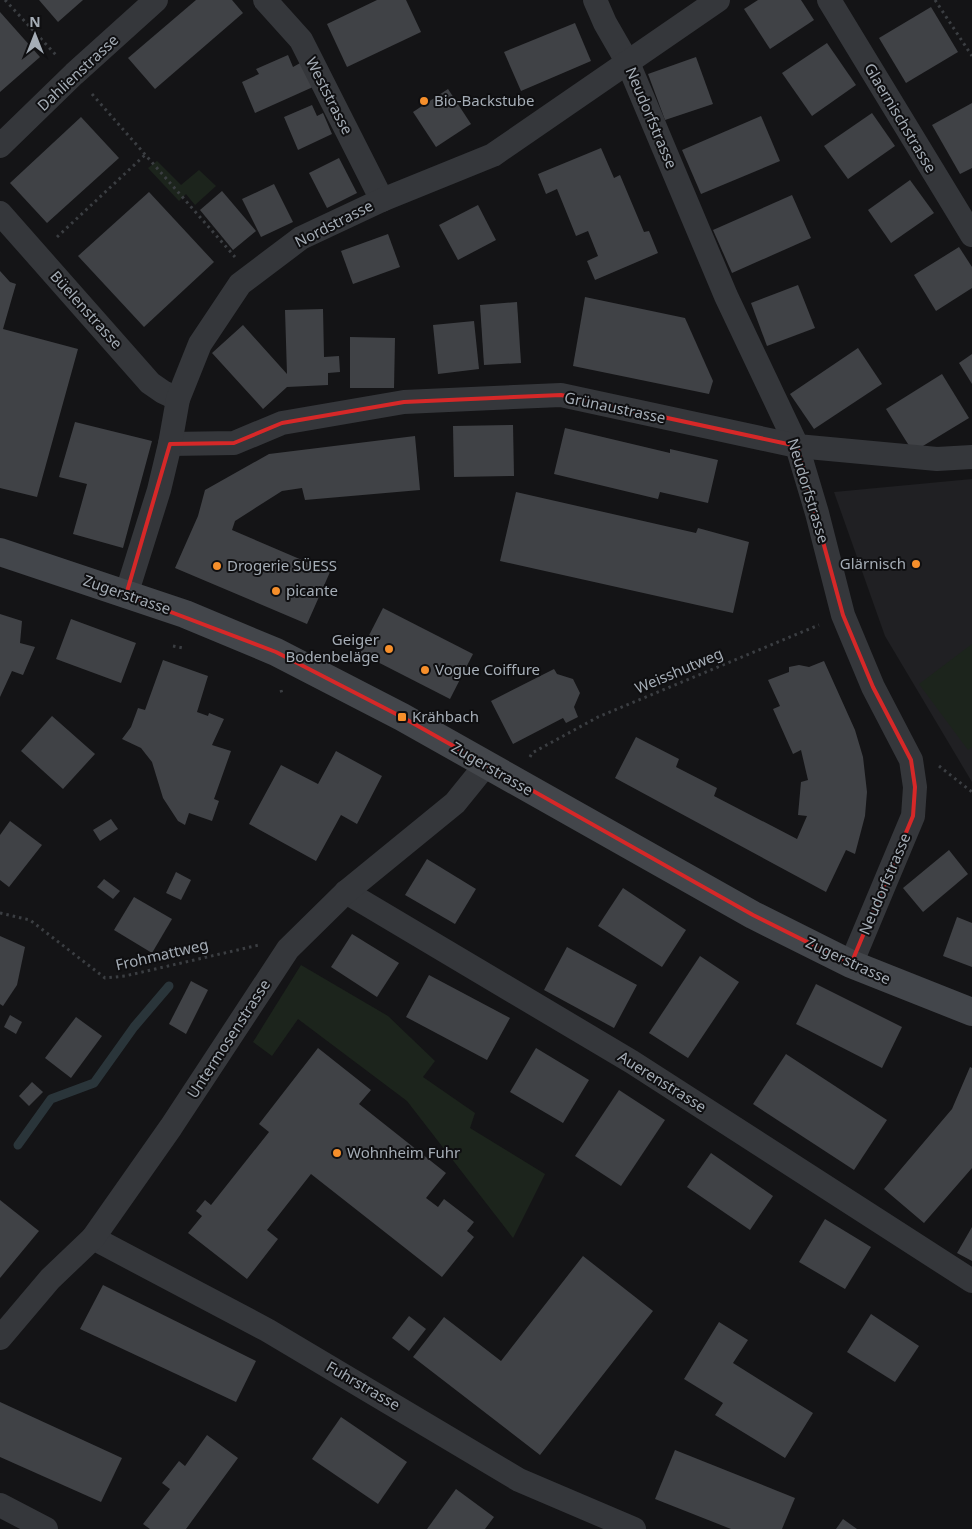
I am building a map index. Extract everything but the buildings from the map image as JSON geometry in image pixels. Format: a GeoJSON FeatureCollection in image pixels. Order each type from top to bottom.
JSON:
{"type":"FeatureCollection","features":[{"type":"Feature","properties":{"kind":"main road","name":"Zugerstrasse"},"geometry":{"type":"LineString","coordinates":[[0,552],[185,614],[276,652],[402,717],[485,766],[753,915],[851,964],[972,1012]]}},
{"type":"Feature","properties":{"kind":"street","name":"Dahlienstrasse"},"geometry":{"type":"LineString","coordinates":[[0,146],[74,74],[156,0]]}},
{"type":"Feature","properties":{"kind":"street","name":"Weststrasse"},"geometry":{"type":"LineString","coordinates":[[265,0],[301,40],[382,200]]}},
{"type":"Feature","properties":{"kind":"street","name":"Neudorfstrasse"},"geometry":{"type":"LineString","coordinates":[[595,0],[605,23],[628,63],[726,296],[797,446],[817,513],[843,615],[873,687],[911,760],[915,787],[913,816],[851,964]]}},
{"type":"Feature","properties":{"kind":"street","name":"Nordstrasse"},"geometry":{"type":"LineString","coordinates":[[126,595],[159,490],[178,399],[200,344],[240,284],[301,238],[382,200],[493,155],[718,0]]}},
{"type":"Feature","properties":{"kind":"street","name":"Glaernischstrasse"},"geometry":{"type":"LineString","coordinates":[[829,0],[972,235]]}},
{"type":"Feature","properties":{"kind":"street","name":"Büelenstrasse"},"geometry":{"type":"LineString","coordinates":[[0,213],[150,383],[178,399]]}},
{"type":"Feature","properties":{"kind":"street","name":"Grünaustrasse"},"geometry":{"type":"LineString","coordinates":[[170,444],[234,443],[282,423],[404,402],[561,395],[797,446],[937,459],[972,457]]}},
{"type":"Feature","properties":{"kind":"street","name":"Untermosenstrasse"},"geometry":{"type":"LineString","coordinates":[[0,1338],[50,1279],[93,1238],[171,1128],[288,949],[346,892],[455,803],[485,766]]}},
{"type":"Feature","properties":{"kind":"street","name":"Auerenstrasse"},"geometry":{"type":"LineString","coordinates":[[346,892],[632,1062],[972,1281]]}},
{"type":"Feature","properties":{"kind":"street","name":"Fuhrstrasse"},"geometry":{"type":"LineString","coordinates":[[93,1238],[267,1330],[519,1480],[634,1529]]}},
{"type":"Feature","properties":{"kind":"street"},"geometry":{"type":"LineString","coordinates":[[0,1505],[46,1529]]}},
{"type":"Feature","properties":{"kind":"path"},"geometry":{"type":"LineString","coordinates":[[5,0],[146,154],[250,275]]}},
{"type":"Feature","properties":{"kind":"path"},"geometry":{"type":"LineString","coordinates":[[935,0],[972,56]]}},
{"type":"Feature","properties":{"kind":"path"},"geometry":{"type":"LineString","coordinates":[[37,256],[146,154]]}},
{"type":"Feature","properties":{"kind":"path","name":"Weisshutweg"},"geometry":{"type":"LineString","coordinates":[[530,758],[532,753],[598,717],[843,615]]}},
{"type":"Feature","properties":{"kind":"path"},"geometry":{"type":"LineString","coordinates":[[173,646],[183,648]]}},
{"type":"Feature","properties":{"kind":"path"},"geometry":{"type":"LineString","coordinates":[[911,760],[939,766],[972,792]]}},
{"type":"Feature","properties":{"kind":"path","name":"Frohmattweg"},"geometry":{"type":"LineString","coordinates":[[0,913],[30,920],[105,978],[125,976],[268,943],[288,949]]}},
{"type":"Feature","properties":{"kind":"highlighted area"},"geometry":{"type":"Polygon","coordinates":[[[561,395],[797,446],[843,615],[873,687],[911,760],[915,787],[913,816],[851,964],[753,915],[402,717],[276,652],[126,595],[170,444],[234,443],[282,423],[404,402],[561,395]]]}},
{"type":"Feature","properties":{"kind":"shaded area"},"geometry":{"type":"Polygon","coordinates":[[[157,161],[181,185],[199,170],[216,186],[195,205],[186,194],[179,201],[148,168],[157,161]]]}},
{"type":"Feature","properties":{"kind":"shaded area","name":"Glärnisch"},"geometry":{"type":"Polygon","coordinates":[[[972,479],[972,782],[885,636],[834,492],[972,479]]]}},
{"type":"Feature","properties":{"kind":"shaded area"},"geometry":{"type":"Polygon","coordinates":[[[972,644],[972,747],[968,750],[919,684],[972,644]]]}},
{"type":"Feature","properties":{"kind":"shaded area"},"geometry":{"type":"Polygon","coordinates":[[[301,965],[388,1016],[435,1061],[423,1077],[475,1113],[470,1128],[545,1174],[513,1238],[407,1101],[298,1019],[272,1056],[253,1042],[301,965]]]}},
{"type":"Feature","properties":{"kind":"waterway"},"geometry":{"type":"LineString","coordinates":[[18,1145],[51,1099],[94,1083],[134,1027],[169,986]]}},
{"type":"Feature","properties":{"kind":"place","name":"Bio-Backstube"},"geometry":{"type":"Point","coordinates":[424,101]}},
{"type":"Feature","properties":{"kind":"place","name":"Glärnisch"},"geometry":{"type":"Point","coordinates":[916,564]}},
{"type":"Feature","properties":{"kind":"place","name":"Drogerie SÜESS"},"geometry":{"type":"Point","coordinates":[217,566]}},
{"type":"Feature","properties":{"kind":"place","name":"picante"},"geometry":{"type":"Point","coordinates":[276,591]}},
{"type":"Feature","properties":{"kind":"place","name":"Geiger Bodenbeläge"},"geometry":{"type":"Point","coordinates":[389,649]}},
{"type":"Feature","properties":{"kind":"place","name":"Vogue Coiffure"},"geometry":{"type":"Point","coordinates":[425,670]}},
{"type":"Feature","properties":{"kind":"place","name":"Krähbach"},"geometry":{"type":"Point","coordinates":[402,717]}},
{"type":"Feature","properties":{"kind":"place","name":"Wohnheim Fuhr"},"geometry":{"type":"Point","coordinates":[337,1153]}}]}
